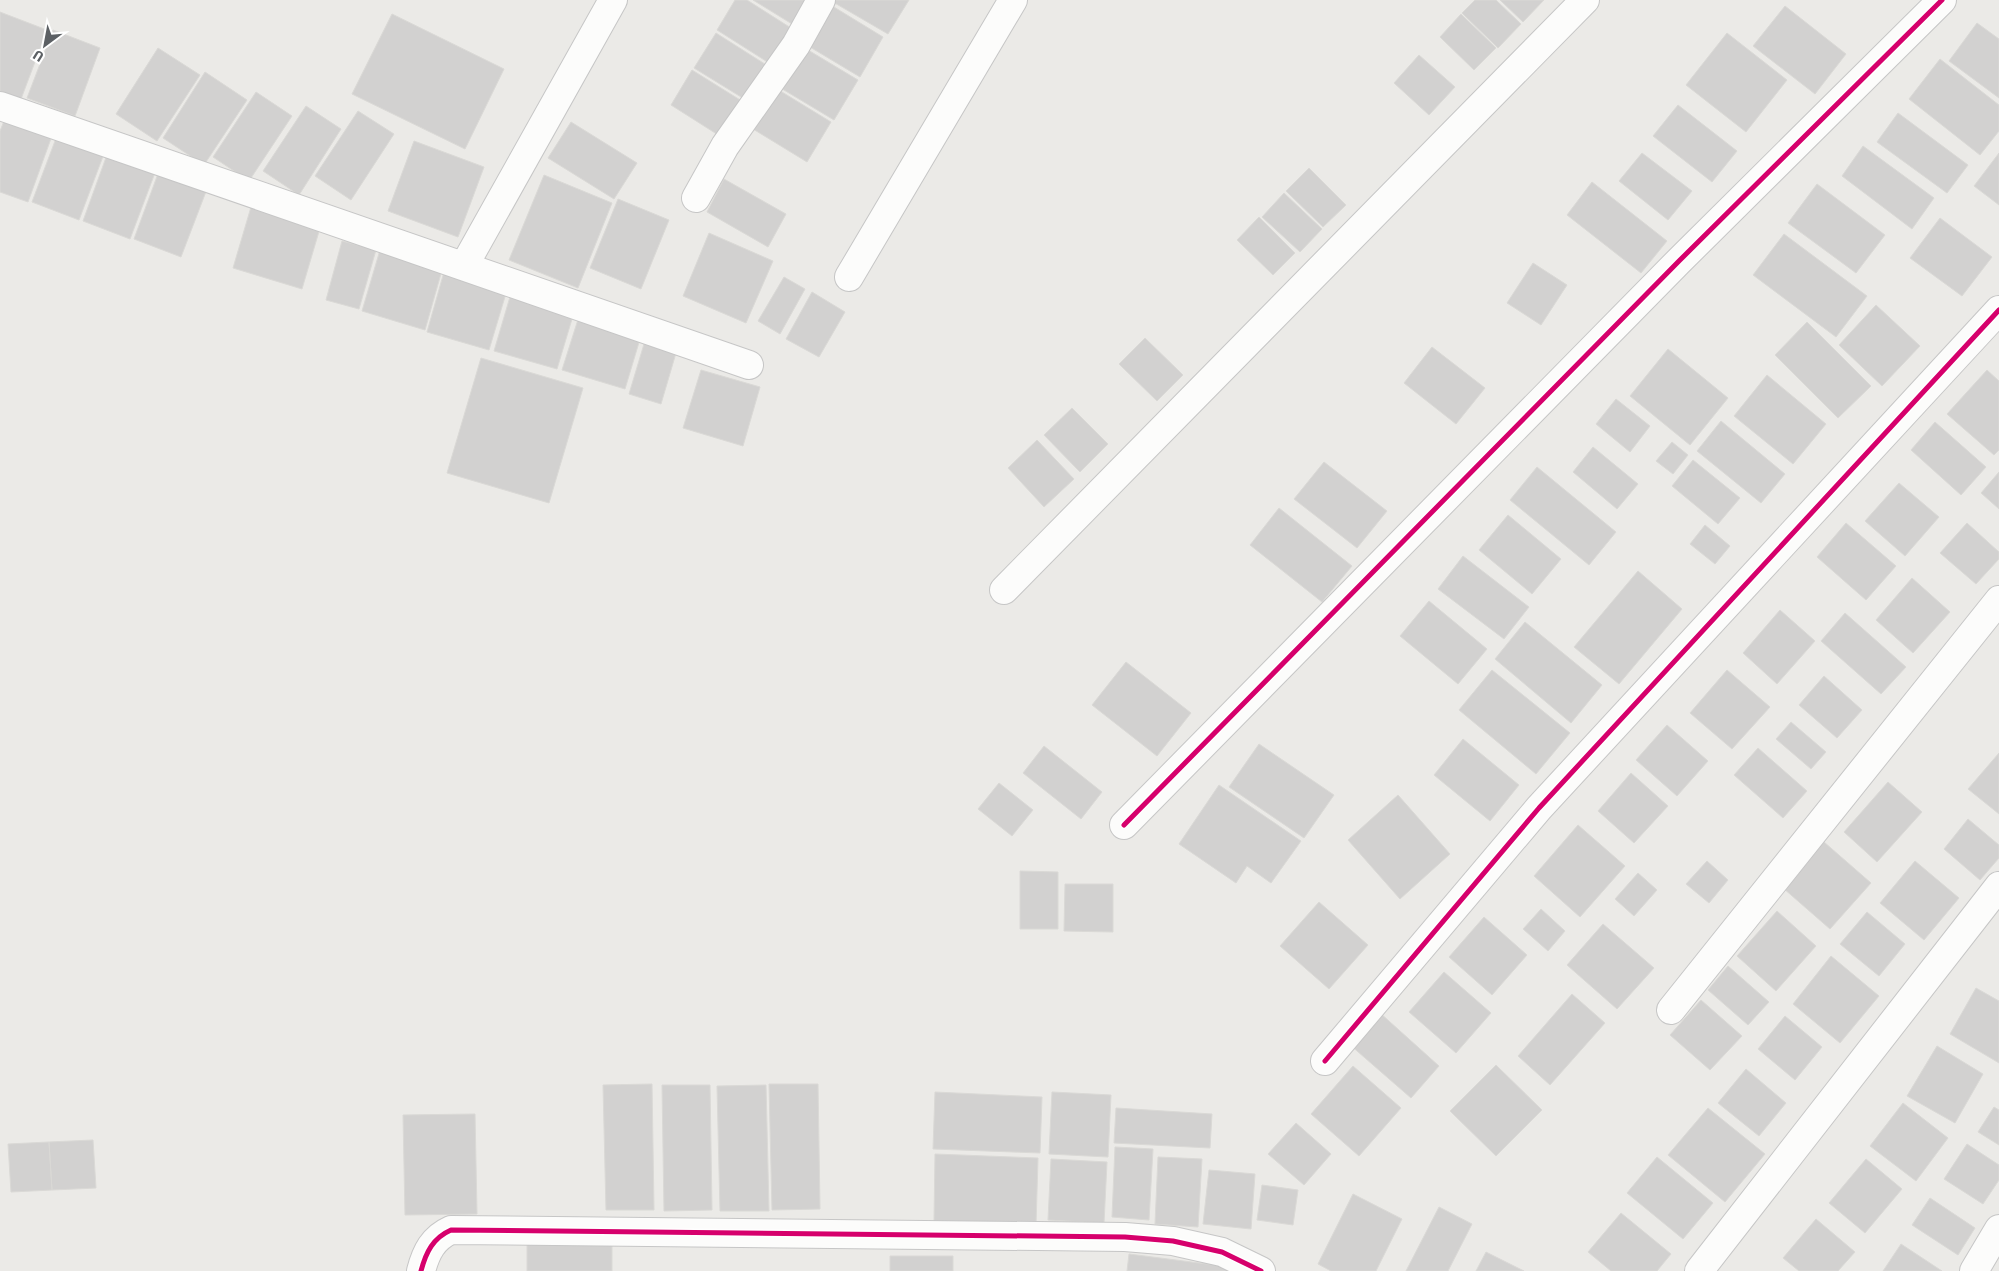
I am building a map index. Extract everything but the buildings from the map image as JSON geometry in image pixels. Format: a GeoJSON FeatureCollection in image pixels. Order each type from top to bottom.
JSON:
{"type":"FeatureCollection","features":[{"type":"Feature","properties":{"kind":"street"},"geometry":{"type":"LineString","coordinates":[[464,266],[613,0]]}},
{"type":"Feature","properties":{"kind":"street"},"geometry":{"type":"LineString","coordinates":[[696,198],[725,146],[796,45],[821,0]]}},
{"type":"Feature","properties":{"kind":"street"},"geometry":{"type":"LineString","coordinates":[[848,277],[1012,0]]}},
{"type":"Feature","properties":{"kind":"street"},"geometry":{"type":"LineString","coordinates":[[1004,590],[1585,0]]}},
{"type":"Feature","properties":{"kind":"street"},"geometry":{"type":"LineString","coordinates":[[1124,825],[1672,268],[1942,0]]}},
{"type":"Feature","properties":{"kind":"street"},"geometry":{"type":"LineString","coordinates":[[0,106],[749,365]]}},
{"type":"Feature","properties":{"kind":"street"},"geometry":{"type":"LineString","coordinates":[[1325,1061],[1539,808],[1999,310]]}},
{"type":"Feature","properties":{"kind":"street"},"geometry":{"type":"LineString","coordinates":[[1671,1010],[1999,600]]}},
{"type":"Feature","properties":{"kind":"street"},"geometry":{"type":"LineString","coordinates":[[1699,1271],[1999,886]]}},
{"type":"Feature","properties":{"kind":"street"},"geometry":{"type":"LineString","coordinates":[[1974,1271],[1999,1229]]}},
{"type":"Feature","properties":{"kind":"street"},"geometry":{"type":"LineString","coordinates":[[421,1271],[425,1256],[433,1243],[440,1235],[451,1230],[1125,1237],[1173,1241],[1222,1252],[1259,1271]]}},
{"type":"Feature","properties":{"kind":"cycle path"},"geometry":{"type":"LineString","coordinates":[[1124,825],[1679,261],[1942,0]]}},
{"type":"Feature","properties":{"kind":"cycle path"},"geometry":{"type":"LineString","coordinates":[[1325,1061],[1539,808],[1999,310]]}},
{"type":"Feature","properties":{"kind":"cycle path"},"geometry":{"type":"LineString","coordinates":[[421,1271],[431,1246],[439,1237],[451,1230],[1125,1237],[1173,1241],[1222,1252],[1261,1271]]}}]}
